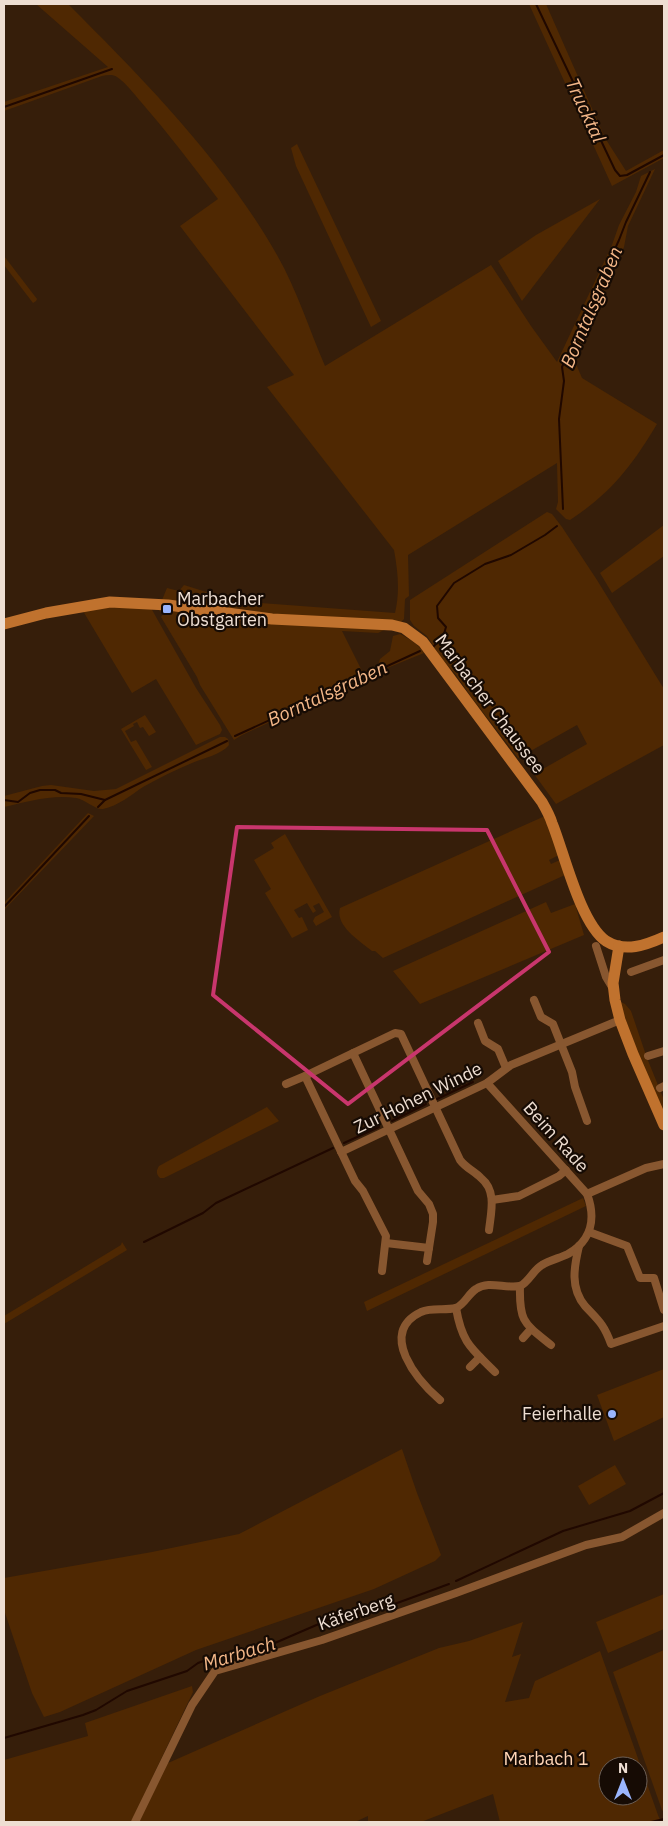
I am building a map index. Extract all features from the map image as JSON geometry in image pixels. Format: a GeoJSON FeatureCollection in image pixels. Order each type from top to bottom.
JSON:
{"type":"FeatureCollection","features":[{"type":"Feature","properties":{"kind":"street","name":"Marbacher Chaussee"},"geometry":{"type":"LineString","coordinates":[[4,624],[46,613],[110,602],[168,604],[272,619],[392,625],[404,628],[423,642],[542,802],[552,820],[588,920],[606,941],[619,946]]}},
{"type":"Feature","properties":{"kind":"street"},"geometry":{"type":"LineString","coordinates":[[664,936],[646,945],[636,947],[619,946],[613,988],[620,1020],[646,1087],[664,1125]]}},
{"type":"Feature","properties":{"kind":"street"},"geometry":{"type":"LineString","coordinates":[[596,946],[606,977],[613,988]]}},
{"type":"Feature","properties":{"kind":"street"},"geometry":{"type":"LineString","coordinates":[[631,972],[664,962]]}},
{"type":"Feature","properties":{"kind":"street"},"geometry":{"type":"LineString","coordinates":[[534,1000],[541,1017],[553,1024],[562,1044],[587,1120]]}},
{"type":"Feature","properties":{"kind":"street","name":"Zur Hohen Winde"},"geometry":{"type":"LineString","coordinates":[[341,1152],[487,1083],[506,1068],[620,1020]]}},
{"type":"Feature","properties":{"kind":"street","name":"Zur Hohen Winde"},"geometry":{"type":"LineString","coordinates":[[478,1024],[485,1041],[498,1049],[506,1068]]}},
{"type":"Feature","properties":{"kind":"street"},"geometry":{"type":"LineString","coordinates":[[286,1084],[395,1033],[401,1034],[460,1160],[485,1182],[492,1200],[489,1230]]}},
{"type":"Feature","properties":{"kind":"street"},"geometry":{"type":"LineString","coordinates":[[648,1056],[664,1051]]}},
{"type":"Feature","properties":{"kind":"street"},"geometry":{"type":"LineString","coordinates":[[353,1052],[418,1191],[432,1210],[433,1222],[427,1261]]}},
{"type":"Feature","properties":{"kind":"street"},"geometry":{"type":"LineString","coordinates":[[305,1076],[355,1182],[363,1191],[375,1218],[384,1231],[386,1244],[382,1271]]}},
{"type":"Feature","properties":{"kind":"street","name":"Beim Rade"},"geometry":{"type":"LineString","coordinates":[[487,1083],[588,1194],[639,1171],[664,1164]]}},
{"type":"Feature","properties":{"kind":"street"},"geometry":{"type":"LineString","coordinates":[[492,1200],[519,1196],[560,1176],[566,1170]]}},
{"type":"Feature","properties":{"kind":"street"},"geometry":{"type":"LineString","coordinates":[[440,1400],[428,1390],[404,1355],[402,1339],[408,1323],[420,1313],[428,1310],[456,1308],[464,1303],[474,1290],[482,1286],[489,1284],[512,1287],[520,1286],[541,1266],[578,1246],[585,1240],[589,1232],[592,1215],[588,1194]]}},
{"type":"Feature","properties":{"kind":"street"},"geometry":{"type":"LineString","coordinates":[[589,1232],[627,1246],[640,1278],[654,1278],[664,1310]]}},
{"type":"Feature","properties":{"kind":"street"},"geometry":{"type":"LineString","coordinates":[[386,1244],[428,1248]]}},
{"type":"Feature","properties":{"kind":"street"},"geometry":{"type":"LineString","coordinates":[[578,1246],[574,1269],[575,1287],[580,1300],[604,1326],[611,1344],[664,1326]]}},
{"type":"Feature","properties":{"kind":"street"},"geometry":{"type":"LineString","coordinates":[[520,1286],[520,1310],[525,1324],[551,1344]]}},
{"type":"Feature","properties":{"kind":"street"},"geometry":{"type":"LineString","coordinates":[[456,1308],[463,1337],[495,1372]]}},
{"type":"Feature","properties":{"kind":"street"},"geometry":{"type":"LineString","coordinates":[[523,1338],[532,1329]]}},
{"type":"Feature","properties":{"kind":"street"},"geometry":{"type":"LineString","coordinates":[[470,1367],[480,1357]]}},
{"type":"Feature","properties":{"kind":"street","name":"Käferberg"},"geometry":{"type":"LineString","coordinates":[[135,1822],[192,1705],[215,1671],[322,1640],[586,1545],[622,1537],[664,1513]]}},
{"type":"Feature","properties":{"kind":"highlighted area"},"geometry":{"type":"Polygon","coordinates":[[[237,827],[487,830],[549,952],[348,1104],[213,995],[237,827]]]}},
{"type":"Feature","properties":{"kind":"green space"},"geometry":{"type":"Polygon","coordinates":[[[36,4],[68,4],[181,122],[207,154],[256,220],[277,255],[297,296],[325,366],[491,265],[557,362],[612,245],[619,225],[636,192],[641,176],[655,169],[628,226],[624,247],[578,351],[576,364],[582,378],[657,424],[639,453],[620,478],[597,500],[570,520],[566,519],[556,509],[558,502],[557,463],[408,555],[409,596],[405,599],[404,619],[401,622],[273,615],[249,610],[162,600],[167,588],[179,591],[184,585],[235,601],[395,613],[398,597],[397,566],[394,550],[267,387],[294,375],[180,226],[218,199],[171,138],[124,82],[115,76],[104,76],[4,111],[4,102],[108,67],[36,4]]]}},
{"type":"Feature","properties":{"kind":"green space"},"geometry":{"type":"Polygon","coordinates":[[[529,4],[546,4],[605,138],[626,171],[664,150],[664,158],[612,186],[529,4]]]}},
{"type":"Feature","properties":{"kind":"green space"},"geometry":{"type":"Polygon","coordinates":[[[297,144],[381,321],[371,327],[296,166],[291,148],[297,144]]]}},
{"type":"Feature","properties":{"kind":"green space"},"geometry":{"type":"Polygon","coordinates":[[[600,199],[522,301],[498,261],[536,235],[600,199]]]}},
{"type":"Feature","properties":{"kind":"green space"},"geometry":{"type":"Polygon","coordinates":[[[4,256],[37,299],[33,303],[4,265],[4,256]]]}},
{"type":"Feature","properties":{"kind":"green space"},"geometry":{"type":"Polygon","coordinates":[[[547,512],[552,514],[562,527],[664,689],[664,745],[556,804],[534,774],[587,744],[577,725],[518,758],[456,675],[441,658],[427,636],[414,626],[410,620],[410,600],[547,512]]]}},
{"type":"Feature","properties":{"kind":"green space"},"geometry":{"type":"Polygon","coordinates":[[[664,525],[664,556],[612,593],[600,573],[664,525]]]}},
{"type":"Feature","properties":{"kind":"green space"},"geometry":{"type":"Polygon","coordinates":[[[102,607],[151,608],[196,688],[220,725],[222,730],[220,734],[196,745],[156,679],[132,693],[83,611],[102,607]]]}},
{"type":"Feature","properties":{"kind":"green space"},"geometry":{"type":"Polygon","coordinates":[[[159,610],[386,629],[378,633],[342,631],[363,673],[378,665],[380,659],[390,651],[393,636],[400,634],[416,644],[424,653],[375,673],[350,688],[333,693],[234,740],[200,685],[161,617],[163,614],[159,610]]]}},
{"type":"Feature","properties":{"kind":"green space"},"geometry":{"type":"Polygon","coordinates":[[[145,715],[156,732],[149,736],[143,727],[140,728],[137,722],[125,731],[131,742],[136,740],[152,767],[146,770],[121,729],[145,715]]]}},
{"type":"Feature","properties":{"kind":"green space"},"geometry":{"type":"Polygon","coordinates":[[[220,737],[228,739],[229,745],[226,748],[212,756],[167,774],[109,808],[100,809],[79,799],[67,797],[40,799],[4,807],[4,796],[42,786],[51,785],[94,791],[116,789],[220,737]]]}},
{"type":"Feature","properties":{"kind":"green space"},"geometry":{"type":"Polygon","coordinates":[[[88,813],[94,816],[4,910],[4,903],[88,813]]]}},
{"type":"Feature","properties":{"kind":"green space"},"geometry":{"type":"Polygon","coordinates":[[[545,816],[559,855],[549,860],[551,864],[560,860],[565,875],[383,958],[355,938],[341,921],[339,915],[340,908],[545,816]]]}},
{"type":"Feature","properties":{"kind":"green space"},"geometry":{"type":"Polygon","coordinates":[[[285,834],[332,917],[316,926],[313,921],[315,917],[324,912],[319,903],[313,906],[316,911],[313,913],[307,903],[294,910],[299,918],[302,917],[308,930],[292,938],[265,893],[271,889],[254,860],[274,848],[271,843],[285,834]]]}},
{"type":"Feature","properties":{"kind":"green space"},"geometry":{"type":"Polygon","coordinates":[[[546,902],[551,913],[575,904],[584,935],[420,1004],[393,971],[546,902]]]}},
{"type":"Feature","properties":{"kind":"green space"},"geometry":{"type":"Polygon","coordinates":[[[619,1001],[625,1004],[631,1011],[664,1100],[664,1118],[650,1087],[619,1001]]]}},
{"type":"Feature","properties":{"kind":"green space"},"geometry":{"type":"Polygon","coordinates":[[[267,1107],[279,1121],[164,1178],[160,1178],[158,1175],[159,1166],[267,1107]]]}},
{"type":"Feature","properties":{"kind":"green space"},"geometry":{"type":"Polygon","coordinates":[[[583,1198],[586,1206],[367,1311],[364,1302],[583,1198]]]}},
{"type":"Feature","properties":{"kind":"green space"},"geometry":{"type":"Polygon","coordinates":[[[122,1242],[127,1250],[4,1324],[4,1316],[121,1245],[122,1242]]]}},
{"type":"Feature","properties":{"kind":"green space"},"geometry":{"type":"Polygon","coordinates":[[[664,1369],[664,1417],[614,1441],[597,1395],[664,1369]]]}},
{"type":"Feature","properties":{"kind":"green space"},"geometry":{"type":"Polygon","coordinates":[[[402,1449],[441,1555],[435,1561],[374,1589],[196,1650],[60,1712],[44,1717],[32,1693],[4,1610],[4,1578],[152,1552],[239,1534],[402,1449]]]}},
{"type":"Feature","properties":{"kind":"green space"},"geometry":{"type":"Polygon","coordinates":[[[615,1465],[626,1484],[589,1505],[578,1486],[615,1465]]]}},
{"type":"Feature","properties":{"kind":"green space"},"geometry":{"type":"Polygon","coordinates":[[[664,1594],[664,1629],[608,1653],[596,1622],[664,1594]]]}},
{"type":"Feature","properties":{"kind":"green space","name":"Marbach 1"},"geometry":{"type":"Polygon","coordinates":[[[523,1622],[512,1657],[521,1654],[505,1702],[529,1698],[535,1681],[600,1651],[637,1756],[598,1756],[598,1806],[648,1806],[648,1787],[661,1822],[500,1822],[493,1794],[421,1822],[368,1822],[368,1816],[355,1822],[139,1822],[168,1763],[320,1696],[439,1648],[469,1641],[523,1622]]]}},
{"type":"Feature","properties":{"kind":"green space"},"geometry":{"type":"Polygon","coordinates":[[[664,1650],[664,1812],[648,1771],[648,1756],[643,1756],[613,1672],[664,1650]]]}},
{"type":"Feature","properties":{"kind":"green space"},"geometry":{"type":"Polygon","coordinates":[[[192,1686],[193,1692],[131,1822],[4,1822],[4,1760],[88,1736],[85,1723],[192,1686]]]}},
{"type":"Feature","properties":{"kind":"waterway","name":"Trucktal"},"geometry":{"type":"LineString","coordinates":[[536,4],[615,170],[620,176],[627,175],[664,155]]}},
{"type":"Feature","properties":{"kind":"waterway"},"geometry":{"type":"LineString","coordinates":[[4,107],[112,69]]}},
{"type":"Feature","properties":{"kind":"waterway","name":"Borntalsgraben"},"geometry":{"type":"LineString","coordinates":[[563,509],[559,419],[564,381],[562,367],[650,172]]}},
{"type":"Feature","properties":{"kind":"waterway","name":"Borntalsgraben"},"geometry":{"type":"LineString","coordinates":[[434,646],[443,637],[446,627],[438,618],[437,606],[454,583],[485,564],[511,555],[557,526]]}},
{"type":"Feature","properties":{"kind":"waterway","name":"Borntalsgraben"},"geometry":{"type":"LineString","coordinates":[[235,736],[420,651]]}},
{"type":"Feature","properties":{"kind":"waterway","name":"Borntalsgraben"},"geometry":{"type":"LineString","coordinates":[[4,800],[18,802],[30,793],[40,790],[55,790],[61,793],[81,794],[105,800],[227,741]]}},
{"type":"Feature","properties":{"kind":"waterway"},"geometry":{"type":"LineString","coordinates":[[98,807],[105,800]]}},
{"type":"Feature","properties":{"kind":"waterway"},"geometry":{"type":"LineString","coordinates":[[4,907],[89,816]]}},
{"type":"Feature","properties":{"kind":"waterway"},"geometry":{"type":"LineString","coordinates":[[437,1099],[473,1082]]}},
{"type":"Feature","properties":{"kind":"waterway"},"geometry":{"type":"LineString","coordinates":[[392,1121],[426,1104]]}},
{"type":"Feature","properties":{"kind":"waterway"},"geometry":{"type":"LineString","coordinates":[[344,1143],[379,1127]]}},
{"type":"Feature","properties":{"kind":"waterway"},"geometry":{"type":"LineString","coordinates":[[144,1242],[203,1213],[216,1203],[333,1148]]}},
{"type":"Feature","properties":{"kind":"waterway","name":"Marbach"},"geometry":{"type":"LineString","coordinates":[[456,1581],[563,1531],[630,1511],[664,1493]]}},
{"type":"Feature","properties":{"kind":"waterway","name":"Marbach"},"geometry":{"type":"LineString","coordinates":[[4,1738],[83,1715],[96,1710],[127,1691],[187,1671],[198,1663],[212,1658],[261,1649],[328,1620],[389,1606],[449,1584]]}},
{"type":"Feature","properties":{"kind":"waterway"},"geometry":{"type":"LineString","coordinates":[[651,1822],[664,1819]]}},
{"type":"Feature","properties":{"kind":"place","name":"Marbacher Obstgarten"},"geometry":{"type":"Point","coordinates":[167,609]}},
{"type":"Feature","properties":{"kind":"place","name":"Feierhalle"},"geometry":{"type":"Point","coordinates":[612,1414]}}]}
